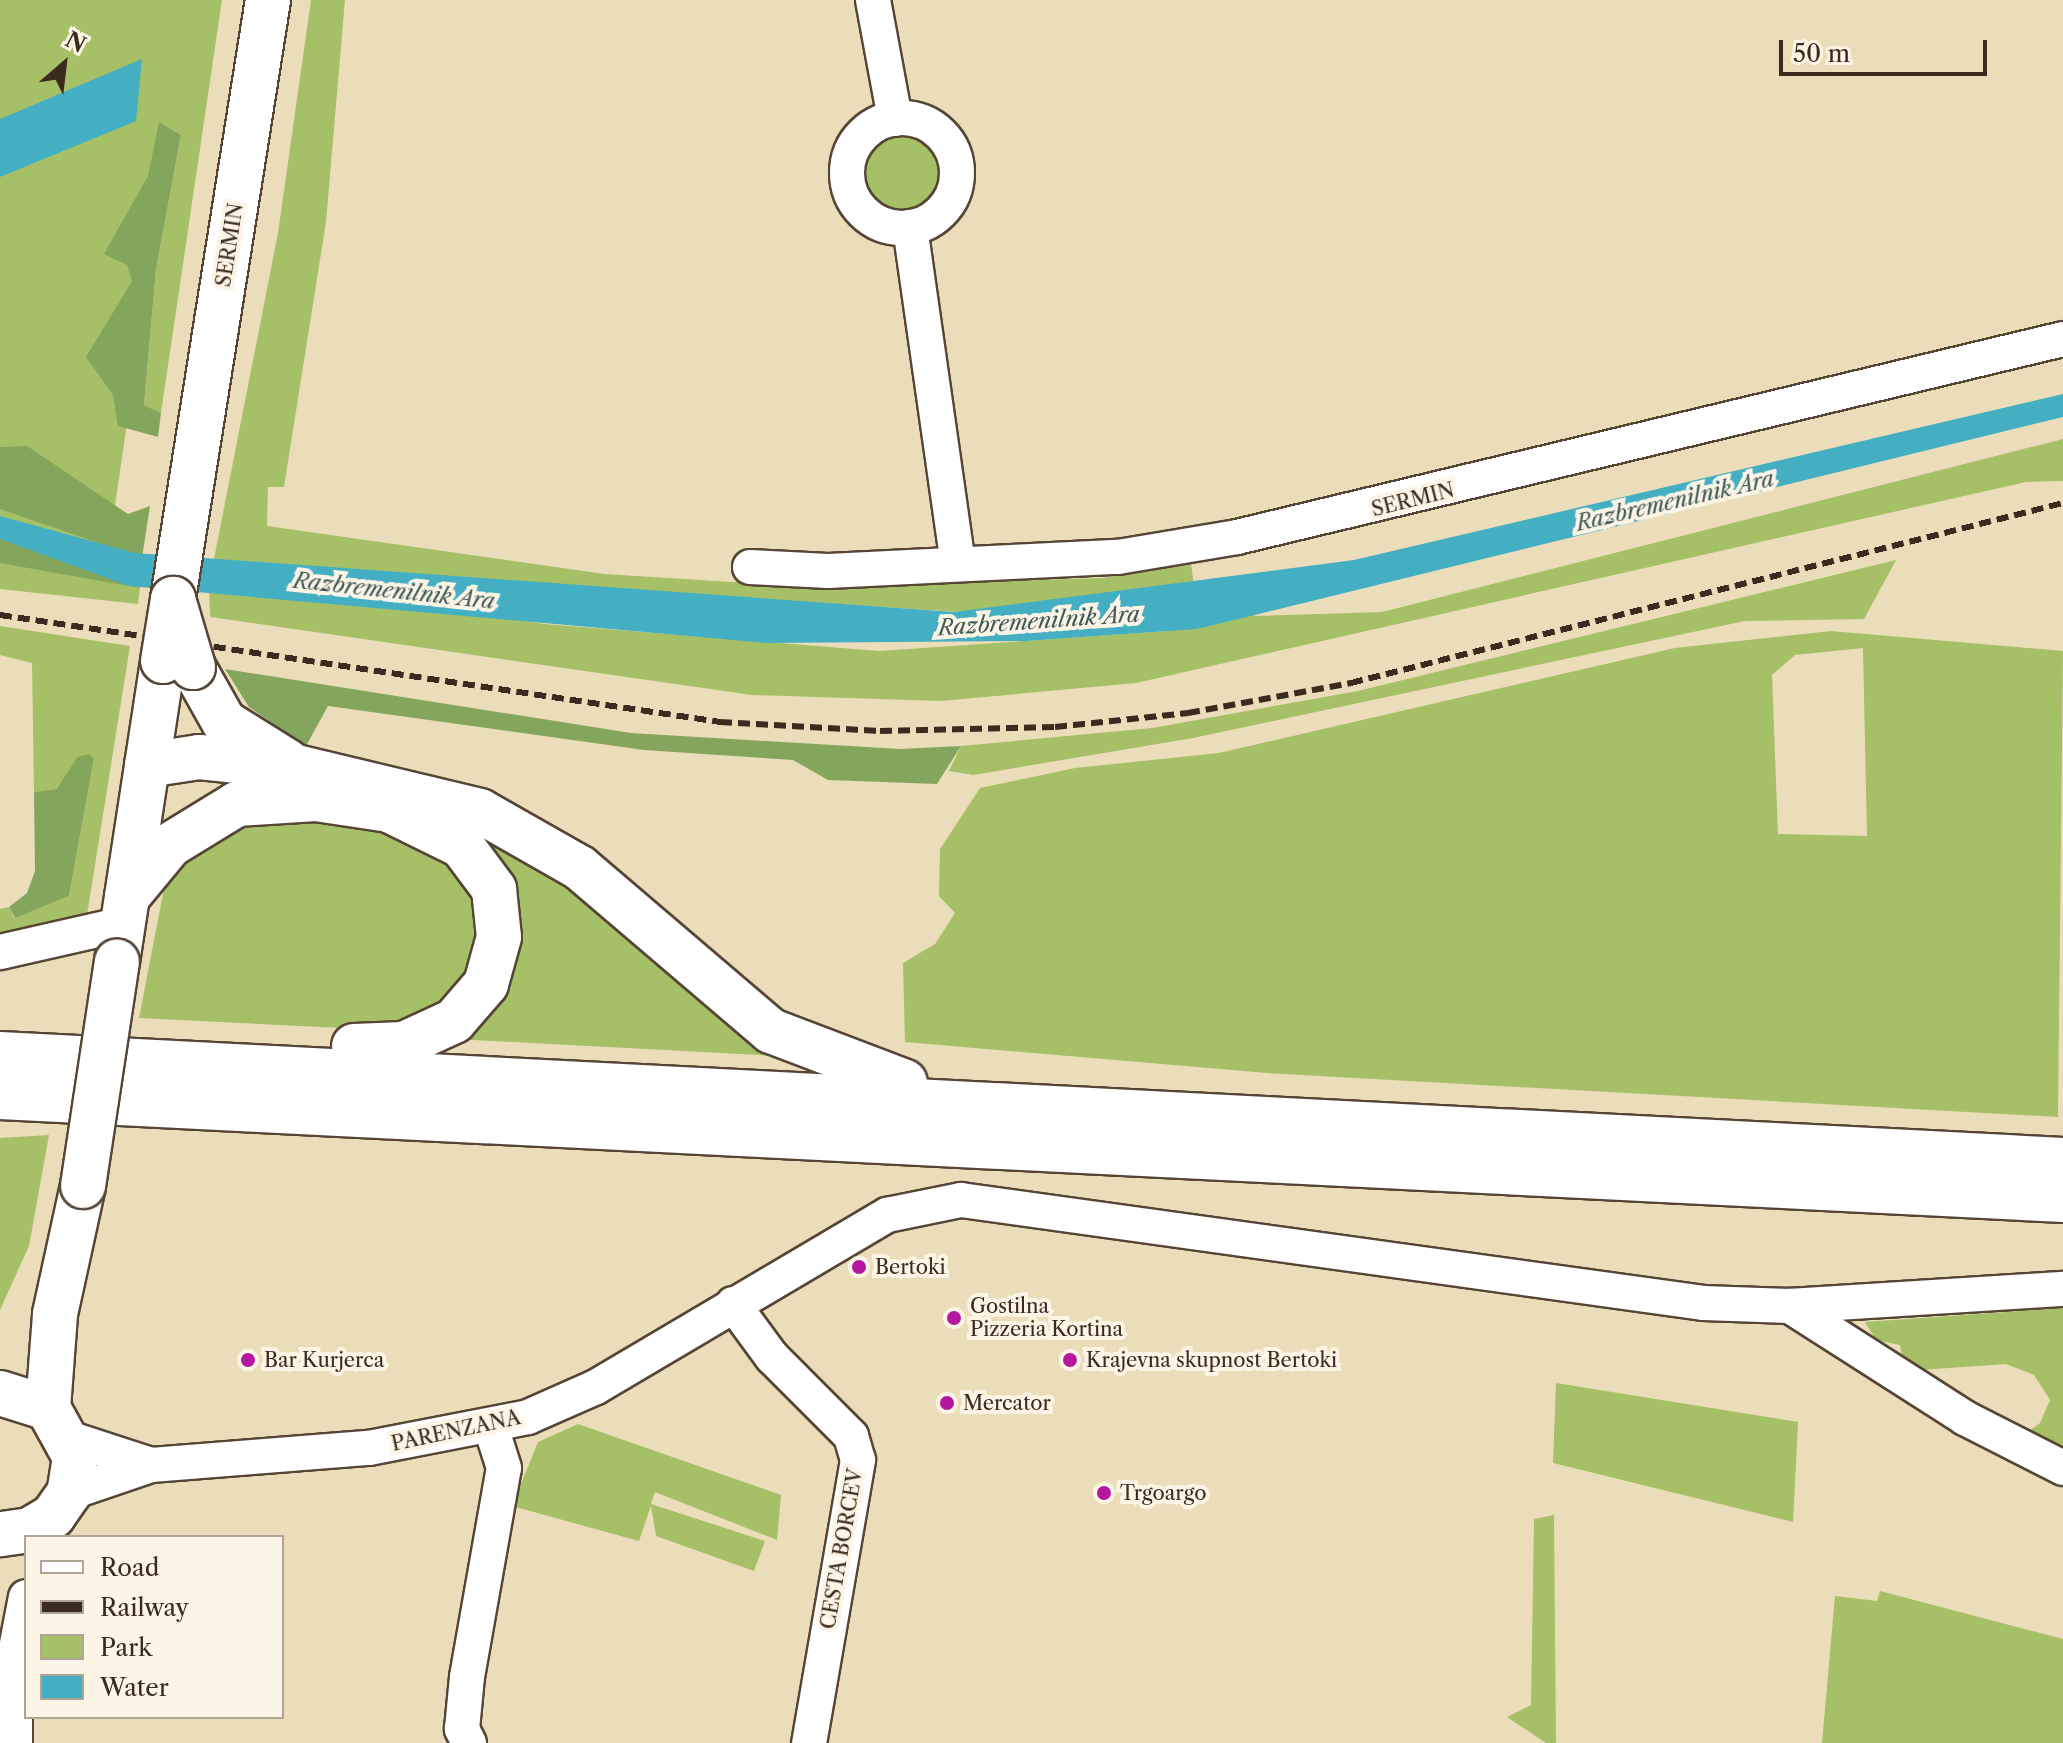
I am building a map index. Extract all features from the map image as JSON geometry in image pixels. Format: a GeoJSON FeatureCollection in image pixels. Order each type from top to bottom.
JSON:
{"type":"FeatureCollection","features":[{"type":"Feature","properties":{"kind":"main road","name":"SERMIN"},"geometry":{"type":"LineString","coordinates":[[178,664],[173,599],[268,0]]}},
{"type":"Feature","properties":{"kind":"main road"},"geometry":{"type":"LineString","coordinates":[[0,1534],[50,1518],[60,1424],[55,1314],[83,1186],[147,765],[178,664]]}},
{"type":"Feature","properties":{"kind":"main road"},"geometry":{"type":"LineString","coordinates":[[178,664],[224,722],[296,767]]}},
{"type":"Feature","properties":{"kind":"main road"},"geometry":{"type":"LineString","coordinates":[[147,765],[199,757],[296,767],[467,807],[535,836],[771,1031],[967,1102]]}},
{"type":"Feature","properties":{"kind":"main road"},"geometry":{"type":"LineString","coordinates":[[147,765],[237,804],[316,799],[389,810],[426,824],[481,866],[494,889],[499,937],[486,984],[454,1021],[404,1044],[269,1044],[194,1060]]}},
{"type":"Feature","properties":{"kind":"main road"},"geometry":{"type":"LineString","coordinates":[[123,928],[170,845],[237,804]]}},
{"type":"Feature","properties":{"kind":"main road"},"geometry":{"type":"LineString","coordinates":[[0,1054],[194,1060],[2063,1160]]}},
{"type":"Feature","properties":{"kind":"main road"},"geometry":{"type":"LineString","coordinates":[[0,1097],[260,1106],[2063,1200]]}},
{"type":"Feature","properties":{"kind":"main road"},"geometry":{"type":"LineString","coordinates":[[0,1122],[260,1106]]}},
{"type":"Feature","properties":{"kind":"main road"},"geometry":{"type":"LineString","coordinates":[[0,1384],[55,1314]]}},
{"type":"Feature","properties":{"kind":"main road"},"geometry":{"type":"LineString","coordinates":[[0,1393],[60,1424]]}},
{"type":"Feature","properties":{"kind":"street"},"geometry":{"type":"LineString","coordinates":[[873,0],[895,119]]}},
{"type":"Feature","properties":{"kind":"street"},"geometry":{"type":"LineString","coordinates":[[895,119],[938,132],[956,163],[949,201],[910,227],[868,216],[847,177],[861,136],[895,119]]}},
{"type":"Feature","properties":{"kind":"street"},"geometry":{"type":"LineString","coordinates":[[910,227],[958,564]]}},
{"type":"Feature","properties":{"kind":"street","name":"SERMIN"},"geometry":{"type":"LineString","coordinates":[[750,567],[958,564],[1118,557],[1346,517],[2063,339]]}},
{"type":"Feature","properties":{"kind":"street"},"geometry":{"type":"LineString","coordinates":[[0,952],[123,928]]}},
{"type":"Feature","properties":{"kind":"street","name":"PARENZANA"},"geometry":{"type":"LineString","coordinates":[[50,1518],[151,1465],[369,1448],[491,1427],[596,1387],[887,1215],[961,1200],[1587,1290],[1790,1306],[2063,1289]]}},
{"type":"Feature","properties":{"kind":"street","name":"CESTA BORCEV"},"geometry":{"type":"LineString","coordinates":[[733,1304],[772,1357],[851,1436],[858,1460],[809,1743]]}},
{"type":"Feature","properties":{"kind":"street"},"geometry":{"type":"LineString","coordinates":[[1790,1306],[1965,1418],[2063,1468]]}},
{"type":"Feature","properties":{"kind":"street","name":"PARENZANA"},"geometry":{"type":"LineString","coordinates":[[60,1424],[151,1465]]}},
{"type":"Feature","properties":{"kind":"street"},"geometry":{"type":"LineString","coordinates":[[469,1743],[462,1729],[467,1677],[504,1468],[491,1427]]}},
{"type":"Feature","properties":{"kind":"street"},"geometry":{"type":"LineString","coordinates":[[0,1605],[15,1654]]}},
{"type":"Feature","properties":{"kind":"street"},"geometry":{"type":"LineString","coordinates":[[15,1743],[15,1654],[24,1607]]}},
{"type":"Feature","properties":{"kind":"green space"},"geometry":{"type":"Polygon","coordinates":[[[0,0],[222,0],[161,413],[144,405],[156,270],[181,135],[170,129],[104,581],[140,588],[138,604],[0,589],[0,0]]]}},
{"type":"Feature","properties":{"kind":"green space"},"geometry":{"type":"Polygon","coordinates":[[[311,0],[345,0],[326,222],[284,487],[268,487],[267,526],[605,574],[811,587],[1103,578],[1191,563],[1195,595],[1021,616],[213,564],[278,233],[311,0]]]}},
{"type":"Feature","properties":{"kind":"green space"},"geometry":{"type":"Polygon","coordinates":[[[159,122],[181,135],[156,270],[144,405],[161,413],[158,437],[118,426],[113,395],[86,357],[132,281],[127,265],[104,254],[148,176],[159,122]]]}},
{"type":"Feature","properties":{"kind":"green space"},"geometry":{"type":"Polygon","coordinates":[[[902,136],[923,142],[933,152],[939,173],[933,194],[923,204],[902,210],[881,204],[871,194],[865,173],[871,152],[881,142],[902,136]]]}},
{"type":"Feature","properties":{"kind":"green space"},"geometry":{"type":"Polygon","coordinates":[[[2063,439],[2063,481],[2026,482],[1136,683],[941,701],[752,695],[210,617],[209,585],[397,599],[544,624],[879,651],[1168,631],[1250,608],[1255,616],[1382,612],[2063,439]]]}},
{"type":"Feature","properties":{"kind":"green space"},"geometry":{"type":"Polygon","coordinates":[[[27,446],[128,514],[150,506],[142,558],[0,509],[0,447],[27,446]]]}},
{"type":"Feature","properties":{"kind":"green space"},"geometry":{"type":"Polygon","coordinates":[[[0,532],[141,579],[140,588],[0,563],[0,532]]]}},
{"type":"Feature","properties":{"kind":"green space"},"geometry":{"type":"Polygon","coordinates":[[[1896,560],[1864,619],[1745,621],[1193,738],[973,775],[949,771],[961,746],[1152,728],[1358,691],[1896,560]]]}},
{"type":"Feature","properties":{"kind":"green space"},"geometry":{"type":"Polygon","coordinates":[[[0,626],[130,646],[87,915],[0,941],[0,909],[9,907],[14,918],[69,896],[94,759],[77,757],[57,790],[34,792],[32,663],[0,655],[0,626]]]}},
{"type":"Feature","properties":{"kind":"green space"},"geometry":{"type":"Polygon","coordinates":[[[1831,631],[2063,651],[2058,1117],[1267,1073],[905,1042],[903,963],[935,944],[955,913],[939,896],[940,849],[980,788],[1075,768],[1219,753],[1675,648],[1831,631]],[[1863,648],[1795,655],[1772,675],[1778,834],[1867,836],[1863,648]]]}},
{"type":"Feature","properties":{"kind":"green space"},"geometry":{"type":"Polygon","coordinates":[[[225,669],[631,733],[900,749],[961,746],[937,784],[828,780],[793,760],[644,750],[328,706],[306,746],[249,707],[225,669]]]}},
{"type":"Feature","properties":{"kind":"green space"},"geometry":{"type":"Polygon","coordinates":[[[89,754],[94,759],[69,896],[15,918],[9,907],[27,893],[35,871],[34,792],[57,789],[77,757],[89,754]]]}},
{"type":"Feature","properties":{"kind":"green space"},"geometry":{"type":"Polygon","coordinates":[[[236,821],[366,823],[426,841],[464,876],[476,907],[475,955],[458,991],[430,1013],[383,1030],[139,1018],[167,873],[236,821]]]}},
{"type":"Feature","properties":{"kind":"green space"},"geometry":{"type":"Polygon","coordinates":[[[461,822],[552,864],[776,1056],[455,1039],[516,953],[461,822]]]}},
{"type":"Feature","properties":{"kind":"green space"},"geometry":{"type":"Polygon","coordinates":[[[49,1135],[29,1246],[0,1310],[0,1138],[49,1135]]]}},
{"type":"Feature","properties":{"kind":"green space"},"geometry":{"type":"Polygon","coordinates":[[[2063,1308],[2063,1455],[2023,1435],[2040,1423],[2050,1400],[2034,1375],[2006,1364],[1921,1370],[1903,1361],[1900,1345],[1876,1340],[1865,1322],[2063,1308]]]}},
{"type":"Feature","properties":{"kind":"green space"},"geometry":{"type":"Polygon","coordinates":[[[1556,1383],[1798,1422],[1793,1522],[1553,1463],[1556,1383]]]}},
{"type":"Feature","properties":{"kind":"green space"},"geometry":{"type":"Polygon","coordinates":[[[578,1424],[781,1495],[777,1540],[655,1492],[651,1504],[765,1541],[754,1571],[656,1536],[651,1506],[639,1541],[512,1506],[538,1442],[578,1424]]]}},
{"type":"Feature","properties":{"kind":"green space"},"geometry":{"type":"Polygon","coordinates":[[[1554,1515],[1556,1743],[1546,1743],[1507,1717],[1531,1705],[1534,1519],[1554,1515]]]}},
{"type":"Feature","properties":{"kind":"green space"},"geometry":{"type":"Polygon","coordinates":[[[1880,1591],[2063,1639],[2063,1743],[1822,1743],[1835,1596],[1877,1601],[1880,1591]]]}},
{"type":"Feature","properties":{"kind":"water"},"geometry":{"type":"Polygon","coordinates":[[[142,59],[136,121],[0,177],[0,119],[142,59]]]}},
{"type":"Feature","properties":{"kind":"water","name":"Razbremenilnik Ara"},"geometry":{"type":"Polygon","coordinates":[[[2063,394],[2063,417],[1197,629],[1025,641],[767,643],[129,586],[0,539],[0,516],[135,553],[954,612],[1354,560],[2063,394]]]}},
{"type":"Feature","properties":{"kind":"railway"},"geometry":{"type":"LineString","coordinates":[[0,615],[720,722],[880,731],[1055,727],[1188,713],[1351,683],[2063,503]]}},
{"type":"Feature","properties":{"kind":"place","name":"Bertoki"},"geometry":{"type":"Point","coordinates":[859,1267]}},
{"type":"Feature","properties":{"kind":"place","name":"Gostilna Pizzeria Kortina"},"geometry":{"type":"Point","coordinates":[954,1318]}},
{"type":"Feature","properties":{"kind":"place","name":"Bar Kurjerca"},"geometry":{"type":"Point","coordinates":[248,1360]}},
{"type":"Feature","properties":{"kind":"place","name":"Krajevna skupnost Bertoki"},"geometry":{"type":"Point","coordinates":[1070,1360]}},
{"type":"Feature","properties":{"kind":"place","name":"Mercator"},"geometry":{"type":"Point","coordinates":[947,1403]}},
{"type":"Feature","properties":{"kind":"place","name":"Trgoargo"},"geometry":{"type":"Point","coordinates":[1104,1493]}}]}
